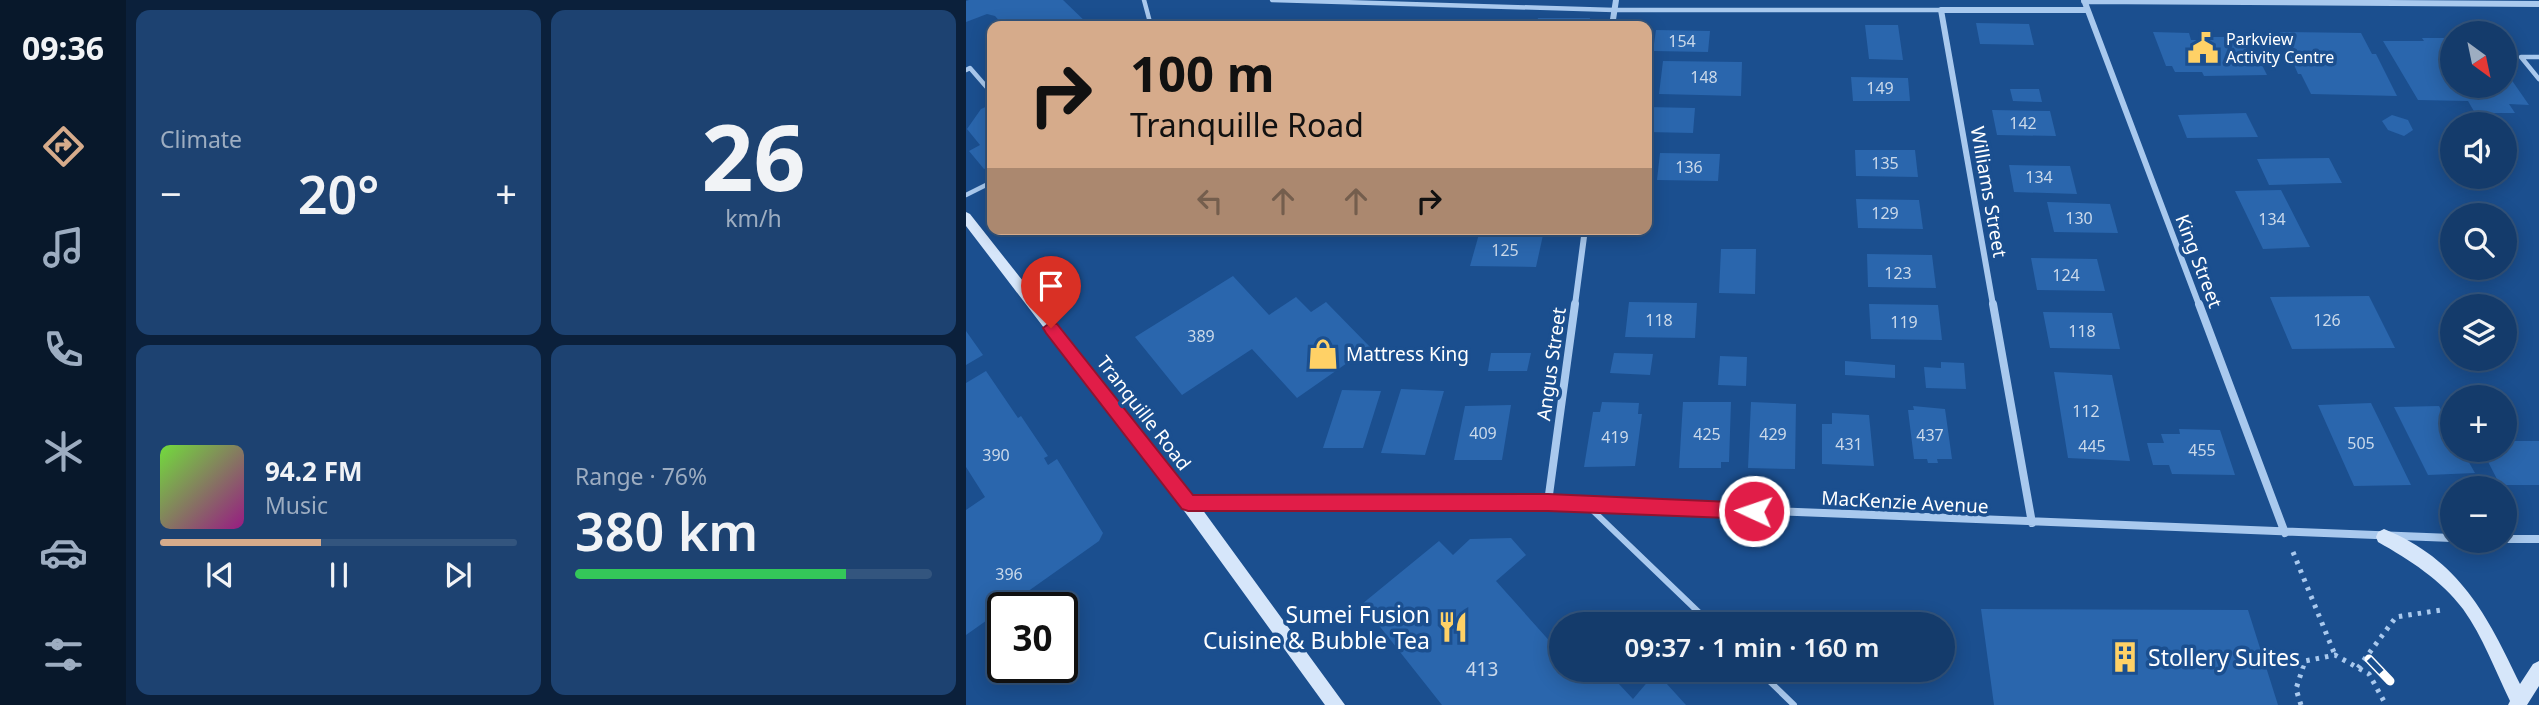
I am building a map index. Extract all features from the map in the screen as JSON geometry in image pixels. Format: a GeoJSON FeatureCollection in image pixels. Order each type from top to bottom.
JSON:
{"type":"FeatureCollection","features":[{"type":"Feature","properties":{"kind":"main road","name":"Tranquille Road"},"geometry":{"type":"LineString","coordinates":[[966,217],[1188,503],[1336,705]]}},
{"type":"Feature","properties":{"kind":"main road"},"geometry":{"type":"LineString","coordinates":[[2384,537],[2412,552],[2445,578],[2470,605],[2518,703]]}},
{"type":"Feature","properties":{"kind":"main road"},"geometry":{"type":"LineString","coordinates":[[2518,703],[2539,670]]}},
{"type":"Feature","properties":{"kind":"street"},"geometry":{"type":"LineString","coordinates":[[1613,21],[1616,0]]}},
{"type":"Feature","properties":{"kind":"street"},"geometry":{"type":"LineString","coordinates":[[2084,1],[2539,4]]}},
{"type":"Feature","properties":{"kind":"street","name":"King Street"},"geometry":{"type":"LineString","coordinates":[[2084,1],[2285,533]]}},
{"type":"Feature","properties":{"kind":"street"},"geometry":{"type":"LineString","coordinates":[[1941,10],[2087,10]]}},
{"type":"Feature","properties":{"kind":"street","name":"Williams Street"},"geometry":{"type":"LineString","coordinates":[[1941,10],[2032,523]]}},
{"type":"Feature","properties":{"kind":"street","name":"Angus Street"},"geometry":{"type":"LineString","coordinates":[[1548,502],[1584,235]]}},
{"type":"Feature","properties":{"kind":"street","name":"MacKenzie Avenue"},"geometry":{"type":"LineString","coordinates":[[1188,503],[1548,502],[2440,538]]}},
{"type":"Feature","properties":{"kind":"street"},"geometry":{"type":"LineString","coordinates":[[2517,539],[2539,540]]}},
{"type":"Feature","properties":{"kind":"lane"},"geometry":{"type":"LineString","coordinates":[[1144,0],[1150,21]]}},
{"type":"Feature","properties":{"kind":"lane"},"geometry":{"type":"LineString","coordinates":[[1272,0],[1614,10],[1941,10]]}},
{"type":"Feature","properties":{"kind":"lane"},"geometry":{"type":"LineString","coordinates":[[2539,57],[2521,57],[2539,79]]}},
{"type":"Feature","properties":{"kind":"lane"},"geometry":{"type":"LineString","coordinates":[[966,63],[968,69],[987,88]]}},
{"type":"Feature","properties":{"kind":"lane"},"geometry":{"type":"LineString","coordinates":[[966,195],[987,184]]}},
{"type":"Feature","properties":{"kind":"lane"},"geometry":{"type":"LineString","coordinates":[[1587,504],[1699,612]]}},
{"type":"Feature","properties":{"kind":"lane"},"geometry":{"type":"LineString","coordinates":[[1770,682],[1794,705]]}},
{"type":"Feature","properties":{"kind":"path"},"geometry":{"type":"LineString","coordinates":[[2285,533],[2335,655],[2372,678],[2386,705]]}},
{"type":"Feature","properties":{"kind":"path"},"geometry":{"type":"LineString","coordinates":[[2358,668],[2396,617],[2470,605]]}},
{"type":"Feature","properties":{"kind":"path"},"geometry":{"type":"LineString","coordinates":[[2301,705],[2296,689],[2305,661],[2335,655]]}},
{"type":"Feature","properties":{"kind":"building"},"geometry":{"type":"Polygon","coordinates":[[[1063,0],[1085,21],[1000,21],[995,16],[987,14],[966,22],[966,1],[1063,0]]]}},
{"type":"Feature","properties":{"kind":"building"},"geometry":{"type":"Polygon","coordinates":[[[1538,18],[1590,18],[1590,21],[1537,21],[1538,18]]]}},
{"type":"Feature","properties":{"kind":"building"},"geometry":{"type":"Polygon","coordinates":[[[1976,23],[2029,24],[2034,45],[1980,44],[1976,23]]]}},
{"type":"Feature","properties":{"kind":"building"},"geometry":{"type":"Polygon","coordinates":[[[1865,25],[1898,25],[1903,60],[1869,59],[1865,25]]]}},
{"type":"Feature","properties":{"kind":"building"},"geometry":{"type":"Polygon","coordinates":[[[1656,30],[1710,31],[1708,52],[1653,51],[1656,30]]]}},
{"type":"Feature","properties":{"kind":"building","name":"Parkview Activity Centre"},"geometry":{"type":"Polygon","coordinates":[[[2153,32],[2189,33],[2191,40],[2205,40],[2204,37],[2241,37],[2250,56],[2257,55],[2267,75],[2204,76],[2202,72],[2175,72],[2172,66],[2166,66],[2153,32]]]}},
{"type":"Feature","properties":{"kind":"building"},"geometry":{"type":"Polygon","coordinates":[[[2280,32],[2361,33],[2372,54],[2376,54],[2397,96],[2311,94],[2301,74],[2298,74],[2280,32]]]}},
{"type":"Feature","properties":{"kind":"building"},"geometry":{"type":"Polygon","coordinates":[[[2422,38],[2440,38],[2440,98],[2517,98],[2517,88],[2529,105],[2509,104],[2514,112],[2474,112],[2468,101],[2418,100],[2383,41],[2424,41],[2422,38]]]}},
{"type":"Feature","properties":{"kind":"building"},"geometry":{"type":"Polygon","coordinates":[[[1663,61],[1742,62],[1741,96],[1659,94],[1663,61]]]}},
{"type":"Feature","properties":{"kind":"building"},"geometry":{"type":"Polygon","coordinates":[[[1851,77],[1908,78],[1910,101],[1853,101],[1851,77]]]}},
{"type":"Feature","properties":{"kind":"building"},"geometry":{"type":"Polygon","coordinates":[[[2010,89],[2039,89],[2042,102],[2013,101],[2010,89]]]}},
{"type":"Feature","properties":{"kind":"building"},"geometry":{"type":"Polygon","coordinates":[[[987,106],[987,168],[984,169],[969,151],[980,145],[967,129],[981,109],[987,106]]]}},
{"type":"Feature","properties":{"kind":"building"},"geometry":{"type":"Polygon","coordinates":[[[1652,107],[1695,108],[1693,133],[1652,132],[1652,107]]]}},
{"type":"Feature","properties":{"kind":"building"},"geometry":{"type":"Polygon","coordinates":[[[1992,110],[2050,111],[2056,136],[1997,135],[1992,110]]]}},
{"type":"Feature","properties":{"kind":"building"},"geometry":{"type":"Polygon","coordinates":[[[2246,113],[2258,137],[2187,138],[2178,115],[2246,113]]]}},
{"type":"Feature","properties":{"kind":"building"},"geometry":{"type":"Polygon","coordinates":[[[2392,115],[2408,120],[2413,130],[2404,136],[2388,130],[2382,121],[2392,115]]]}},
{"type":"Feature","properties":{"kind":"building"},"geometry":{"type":"Polygon","coordinates":[[[1855,150],[1915,150],[1918,177],[1856,176],[1855,150]]]}},
{"type":"Feature","properties":{"kind":"building"},"geometry":{"type":"Polygon","coordinates":[[[1660,153],[1720,154],[1718,181],[1657,180],[1660,153]]]}},
{"type":"Feature","properties":{"kind":"building"},"geometry":{"type":"Polygon","coordinates":[[[2329,158],[2342,183],[2269,185],[2257,159],[2329,158]]]}},
{"type":"Feature","properties":{"kind":"building"},"geometry":{"type":"Polygon","coordinates":[[[2009,165],[2070,166],[2077,194],[2014,192],[2009,165]]]}},
{"type":"Feature","properties":{"kind":"building"},"geometry":{"type":"Polygon","coordinates":[[[2281,190],[2310,247],[2263,249],[2235,191],[2281,190]]]}},
{"type":"Feature","properties":{"kind":"building"},"geometry":{"type":"Polygon","coordinates":[[[1856,199],[1919,200],[1923,229],[1858,228],[1856,199]]]}},
{"type":"Feature","properties":{"kind":"building"},"geometry":{"type":"Polygon","coordinates":[[[2047,202],[2110,204],[2118,233],[2054,232],[2047,202]]]}},
{"type":"Feature","properties":{"kind":"building"},"geometry":{"type":"Polygon","coordinates":[[[1479,235],[1543,235],[1536,267],[1470,266],[1479,235]]]}},
{"type":"Feature","properties":{"kind":"building"},"geometry":{"type":"Polygon","coordinates":[[[1721,249],[1756,249],[1755,294],[1719,293],[1721,249]]]}},
{"type":"Feature","properties":{"kind":"building"},"geometry":{"type":"Polygon","coordinates":[[[1867,254],[1932,255],[1936,288],[1868,287],[1867,254]]]}},
{"type":"Feature","properties":{"kind":"building"},"geometry":{"type":"Polygon","coordinates":[[[2031,258],[2097,259],[2105,291],[2037,290],[2031,258]]]}},
{"type":"Feature","properties":{"kind":"building"},"geometry":{"type":"Polygon","coordinates":[[[1233,276],[1269,315],[1296,297],[1311,312],[1326,302],[1370,347],[1297,398],[1252,349],[1182,395],[1135,337],[1233,276]]]}},
{"type":"Feature","properties":{"kind":"building"},"geometry":{"type":"Polygon","coordinates":[[[2369,296],[2395,348],[2292,349],[2270,297],[2369,296]]]}},
{"type":"Feature","properties":{"kind":"building"},"geometry":{"type":"Polygon","coordinates":[[[1629,302],[1697,303],[1695,338],[1625,337],[1629,302]]]}},
{"type":"Feature","properties":{"kind":"building"},"geometry":{"type":"Polygon","coordinates":[[[1869,304],[1938,305],[1942,340],[1871,339],[1869,304]]]}},
{"type":"Feature","properties":{"kind":"building"},"geometry":{"type":"Polygon","coordinates":[[[2043,312],[2112,313],[2120,349],[2050,348],[2043,312]]]}},
{"type":"Feature","properties":{"kind":"building"},"geometry":{"type":"Polygon","coordinates":[[[966,331],[983,355],[966,365],[966,331]]]}},
{"type":"Feature","properties":{"kind":"building"},"geometry":{"type":"Polygon","coordinates":[[[1491,353],[1531,353],[1527,371],[1488,371],[1491,353]]]}},
{"type":"Feature","properties":{"kind":"building"},"geometry":{"type":"Polygon","coordinates":[[[1614,353],[1653,354],[1650,375],[1610,373],[1614,353]]]}},
{"type":"Feature","properties":{"kind":"building"},"geometry":{"type":"Polygon","coordinates":[[[1720,356],[1747,357],[1746,386],[1718,385],[1720,356]]]}},
{"type":"Feature","properties":{"kind":"building"},"geometry":{"type":"Polygon","coordinates":[[[1845,361],[1895,365],[1895,378],[1845,375],[1845,361]]]}},
{"type":"Feature","properties":{"kind":"building"},"geometry":{"type":"Polygon","coordinates":[[[1941,362],[1964,363],[1966,389],[1926,388],[1924,367],[1941,368],[1941,362]]]}},
{"type":"Feature","properties":{"kind":"building"},"geometry":{"type":"Polygon","coordinates":[[[986,371],[1048,456],[1044,458],[1048,465],[1057,459],[1103,533],[1099,541],[1027,592],[987,592],[987,620],[966,635],[966,510],[985,497],[966,467],[966,383],[986,371]]]}},
{"type":"Feature","properties":{"kind":"building"},"geometry":{"type":"Polygon","coordinates":[[[2054,372],[2112,375],[2130,461],[2068,458],[2054,372]]]}},
{"type":"Feature","properties":{"kind":"building"},"geometry":{"type":"Polygon","coordinates":[[[1401,389],[1444,391],[1425,455],[1381,453],[1401,389]]]}},
{"type":"Feature","properties":{"kind":"building"},"geometry":{"type":"Polygon","coordinates":[[[1342,390],[1381,391],[1363,448],[1323,448],[1342,390]]]}},
{"type":"Feature","properties":{"kind":"building"},"geometry":{"type":"Polygon","coordinates":[[[1602,402],[1639,403],[1638,414],[1642,414],[1635,466],[1584,467],[1593,412],[1600,412],[1602,402]]]}},
{"type":"Feature","properties":{"kind":"building"},"geometry":{"type":"Polygon","coordinates":[[[1683,402],[1731,402],[1729,462],[1721,462],[1721,468],[1679,468],[1683,402]]]}},
{"type":"Feature","properties":{"kind":"building"},"geometry":{"type":"Polygon","coordinates":[[[1751,402],[1796,404],[1795,469],[1748,468],[1751,402]]]}},
{"type":"Feature","properties":{"kind":"building"},"geometry":{"type":"Polygon","coordinates":[[[2371,403],[2411,485],[2354,486],[2318,405],[2371,403]]]}},
{"type":"Feature","properties":{"kind":"building"},"geometry":{"type":"Polygon","coordinates":[[[1511,405],[1502,460],[1454,460],[1465,406],[1511,405]]]}},
{"type":"Feature","properties":{"kind":"building"},"geometry":{"type":"Polygon","coordinates":[[[1913,406],[1945,409],[1952,459],[1937,459],[1938,463],[1928,463],[1927,459],[1914,459],[1908,410],[1914,410],[1913,406]]]}},
{"type":"Feature","properties":{"kind":"building"},"geometry":{"type":"Polygon","coordinates":[[[2439,406],[2440,462],[2469,462],[2475,473],[2428,475],[2394,407],[2439,406]]]}},
{"type":"Feature","properties":{"kind":"building"},"geometry":{"type":"Polygon","coordinates":[[[1832,413],[1869,415],[1874,466],[1822,464],[1822,424],[1832,424],[1832,413]]]}},
{"type":"Feature","properties":{"kind":"building"},"geometry":{"type":"Polygon","coordinates":[[[2179,429],[2220,430],[2235,475],[2172,474],[2169,465],[2153,465],[2147,443],[2164,443],[2161,434],[2180,434],[2179,429]]]}},
{"type":"Feature","properties":{"kind":"building"},"geometry":{"type":"Polygon","coordinates":[[[2517,441],[2539,441],[2539,485],[2517,485],[2517,476],[2495,476],[2488,462],[2517,462],[2517,441]]]}},
{"type":"Feature","properties":{"kind":"building"},"geometry":{"type":"Polygon","coordinates":[[[1511,538],[1526,555],[1496,581],[1549,640],[1549,682],[1619,682],[1633,699],[1647,682],[1665,682],[1686,705],[1442,705],[1362,604],[1439,541],[1453,555],[1470,539],[1511,538]]]}},
{"type":"Feature","properties":{"kind":"building","name":"Stollery Suites"},"geometry":{"type":"Polygon","coordinates":[[[1981,609],[2248,610],[2278,705],[1994,705],[1981,609]]]}},
{"type":"Feature","properties":{"kind":"railway"},"geometry":{"type":"LineString","coordinates":[[2369,659],[2390,681]]}},
{"type":"Feature","properties":{"kind":"place","name":"Parkview Activity Centre"},"geometry":{"type":"Point","coordinates":[2203,48]}},
{"type":"Feature","properties":{"kind":"place","name":"Mattress King"},"geometry":{"type":"Point","coordinates":[1323,354]}},
{"type":"Feature","properties":{"kind":"place","name":"Sumei Fusion Cuisine & Bubble Tea"},"geometry":{"type":"Point","coordinates":[1453,627]}},
{"type":"Feature","properties":{"kind":"place","name":"Stollery Suites"},"geometry":{"type":"Point","coordinates":[2125,657]}},
{"type":"Feature","properties":{"kind":"route"},"geometry":{"type":"LineString","coordinates":[[1051,328],[1188,503],[1548,502],[1754,511]]}}]}
